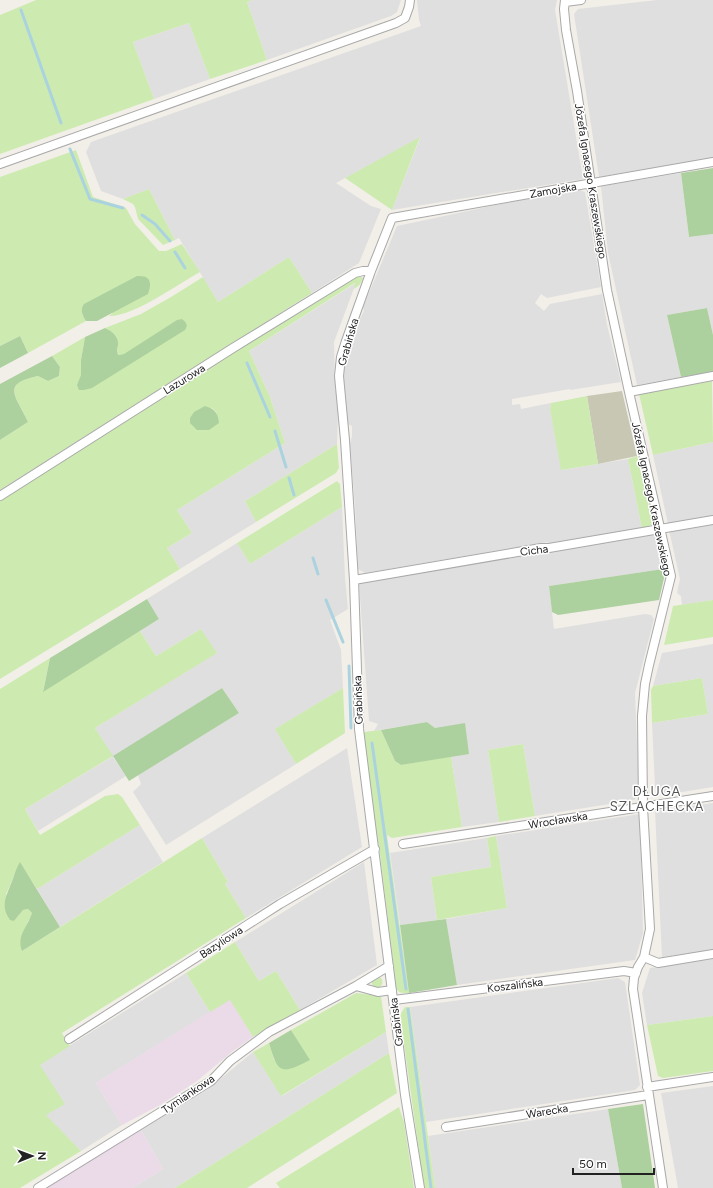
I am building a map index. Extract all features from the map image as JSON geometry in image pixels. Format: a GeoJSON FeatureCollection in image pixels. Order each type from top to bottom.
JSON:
{"type":"FeatureCollection","features":[{"type":"Feature","properties":{"kind":"street"},"geometry":{"type":"LineString","coordinates":[[0,164],[396,23],[405,18],[410,0]]}},
{"type":"Feature","properties":{"kind":"street"},"geometry":{"type":"LineString","coordinates":[[565,1],[581,0]]}},
{"type":"Feature","properties":{"kind":"street","name":"Józefa Ignacego Kraszewskiego"},"geometry":{"type":"LineString","coordinates":[[565,1],[564,9],[566,30],[607,290],[671,576],[646,684],[642,716],[643,807],[650,929],[644,957],[636,973],[633,989],[662,1188]]}},
{"type":"Feature","properties":{"kind":"street","name":"Zamojska"},"geometry":{"type":"LineString","coordinates":[[392,218],[713,162]]}},
{"type":"Feature","properties":{"kind":"street","name":"Grabińska"},"geometry":{"type":"LineString","coordinates":[[392,218],[346,341],[341,357],[339,376],[345,440],[354,580],[359,728],[405,1095],[420,1188]]}},
{"type":"Feature","properties":{"kind":"street","name":"Lazurowa"},"geometry":{"type":"LineString","coordinates":[[0,496],[355,273],[371,271]]}},
{"type":"Feature","properties":{"kind":"street"},"geometry":{"type":"LineString","coordinates":[[629,392],[713,376]]}},
{"type":"Feature","properties":{"kind":"street","name":"Cicha"},"geometry":{"type":"LineString","coordinates":[[354,580],[713,520]]}},
{"type":"Feature","properties":{"kind":"street","name":"Wrocławska"},"geometry":{"type":"LineString","coordinates":[[403,844],[713,796]]}},
{"type":"Feature","properties":{"kind":"street","name":"Bazyliowa"},"geometry":{"type":"LineString","coordinates":[[69,1039],[280,904],[375,849]]}},
{"type":"Feature","properties":{"kind":"street"},"geometry":{"type":"LineString","coordinates":[[644,957],[658,963],[713,954]]}},
{"type":"Feature","properties":{"kind":"street","name":"Tymiankowa"},"geometry":{"type":"LineString","coordinates":[[38,1188],[211,1081],[230,1061],[269,1032],[356,986],[389,966]]}},
{"type":"Feature","properties":{"kind":"street","name":"Koszalińska"},"geometry":{"type":"LineString","coordinates":[[394,1000],[624,971],[636,973]]}},
{"type":"Feature","properties":{"kind":"street"},"geometry":{"type":"LineString","coordinates":[[356,986],[378,992],[392,990]]}},
{"type":"Feature","properties":{"kind":"street","name":"Warecka"},"geometry":{"type":"LineString","coordinates":[[446,1127],[648,1091],[713,1077]]}},
{"type":"Feature","properties":{"kind":"shaded area"},"geometry":{"type":"Polygon","coordinates":[[[253,0],[401,0],[397,12],[391,16],[267,60],[247,2],[253,0]]]}},
{"type":"Feature","properties":{"kind":"shaded area"},"geometry":{"type":"Polygon","coordinates":[[[417,0],[557,0],[555,10],[583,179],[392,210],[420,138],[336,183],[371,206],[381,209],[359,263],[312,293],[289,257],[218,302],[179,238],[175,240],[149,189],[123,199],[101,191],[86,152],[91,142],[421,26],[417,0]]]}},
{"type":"Feature","properties":{"kind":"shaded area"},"geometry":{"type":"Polygon","coordinates":[[[657,0],[713,0],[713,158],[599,177],[574,14],[578,9],[657,0]]]}},
{"type":"Feature","properties":{"kind":"shaded area"},"geometry":{"type":"Polygon","coordinates":[[[189,23],[210,79],[154,99],[133,42],[189,23]]]}},
{"type":"Feature","properties":{"kind":"shaded area"},"geometry":{"type":"Polygon","coordinates":[[[681,173],[689,237],[713,234],[713,335],[707,308],[667,315],[681,377],[637,385],[608,253],[601,186],[681,173]]]}},
{"type":"Feature","properties":{"kind":"shaded area"},"geometry":{"type":"Polygon","coordinates":[[[579,190],[585,192],[601,287],[547,298],[541,294],[535,303],[544,311],[550,304],[602,294],[607,325],[621,382],[512,399],[512,405],[520,404],[521,409],[551,403],[550,409],[562,470],[628,459],[642,529],[549,545],[548,542],[365,573],[358,569],[350,444],[352,426],[348,424],[343,372],[350,343],[358,321],[364,311],[363,307],[397,226],[524,199],[579,190]]]}},
{"type":"Feature","properties":{"kind":"shaded area"},"geometry":{"type":"Polygon","coordinates":[[[356,283],[334,342],[335,383],[338,411],[337,444],[245,501],[256,522],[180,569],[167,548],[192,533],[177,510],[285,443],[270,397],[249,351],[356,283]]]}},
{"type":"Feature","properties":{"kind":"shaded area"},"geometry":{"type":"Polygon","coordinates":[[[622,391],[637,456],[598,464],[587,396],[622,391]]]}},
{"type":"Feature","properties":{"kind":"shaded area"},"geometry":{"type":"Polygon","coordinates":[[[713,442],[713,517],[668,524],[653,455],[713,442]]]}},
{"type":"Feature","properties":{"kind":"shaded area"},"geometry":{"type":"Polygon","coordinates":[[[342,507],[348,609],[330,620],[341,650],[343,688],[276,729],[296,764],[166,845],[133,792],[141,784],[138,775],[239,713],[222,688],[113,757],[126,776],[38,831],[25,809],[112,757],[95,728],[216,653],[201,629],[156,656],[140,631],[159,619],[147,599],[237,543],[250,564],[342,507]]]}},
{"type":"Feature","properties":{"kind":"shaded area"},"geometry":{"type":"Polygon","coordinates":[[[713,523],[713,600],[682,605],[681,596],[677,593],[680,579],[669,530],[713,523]]]}},
{"type":"Feature","properties":{"kind":"shaded area"},"geometry":{"type":"Polygon","coordinates":[[[655,533],[663,569],[549,586],[554,629],[645,614],[651,615],[654,619],[635,693],[639,795],[634,800],[535,816],[523,744],[488,750],[499,822],[462,827],[451,756],[458,756],[435,728],[427,722],[374,731],[378,724],[369,721],[359,583],[655,533]]]}},
{"type":"Feature","properties":{"kind":"shaded area"},"geometry":{"type":"Polygon","coordinates":[[[713,644],[713,787],[664,795],[655,787],[652,723],[708,714],[702,678],[653,686],[662,653],[713,644]]]}},
{"type":"Feature","properties":{"kind":"shaded area"},"geometry":{"type":"Polygon","coordinates":[[[347,748],[362,847],[246,918],[225,884],[228,882],[202,838],[347,748]]]}},
{"type":"Feature","properties":{"kind":"shaded area"},"geometry":{"type":"Polygon","coordinates":[[[713,803],[713,950],[662,957],[655,811],[713,803]]]}},
{"type":"Feature","properties":{"kind":"shaded area"},"geometry":{"type":"Polygon","coordinates":[[[640,814],[643,933],[635,960],[457,985],[446,919],[507,908],[496,836],[640,814]]]}},
{"type":"Feature","properties":{"kind":"shaded area"},"geometry":{"type":"Polygon","coordinates":[[[140,825],[163,862],[60,927],[37,889],[140,825]]]}},
{"type":"Feature","properties":{"kind":"shaded area"},"geometry":{"type":"Polygon","coordinates":[[[487,838],[491,867],[431,877],[437,920],[400,925],[390,853],[487,838]]]}},
{"type":"Feature","properties":{"kind":"shaded area"},"geometry":{"type":"Polygon","coordinates":[[[364,862],[377,965],[300,1010],[276,971],[259,981],[235,942],[364,862]]]}},
{"type":"Feature","properties":{"kind":"shaded area"},"geometry":{"type":"Polygon","coordinates":[[[713,959],[713,1016],[647,1025],[642,993],[650,968],[713,959]]]}},
{"type":"Feature","properties":{"kind":"shaded area"},"geometry":{"type":"Polygon","coordinates":[[[186,973],[210,1012],[96,1083],[122,1125],[81,1151],[45,1115],[40,1064],[186,973]]]}},
{"type":"Feature","properties":{"kind":"shaded area"},"geometry":{"type":"Polygon","coordinates":[[[618,978],[625,982],[640,1085],[635,1090],[426,1122],[410,1007],[618,978]]]}},
{"type":"Feature","properties":{"kind":"shaded area"},"geometry":{"type":"Polygon","coordinates":[[[230,999],[253,1037],[233,1051],[197,1081],[160,1105],[122,1125],[96,1083],[230,999]]]}},
{"type":"Feature","properties":{"kind":"shaded area"},"geometry":{"type":"Polygon","coordinates":[[[386,1032],[389,1053],[175,1188],[132,1188],[163,1169],[141,1130],[207,1090],[253,1052],[282,1096],[386,1032]]]}},
{"type":"Feature","properties":{"kind":"shaded area"},"geometry":{"type":"Polygon","coordinates":[[[713,1086],[713,1188],[678,1188],[661,1093],[713,1086]]]}},
{"type":"Feature","properties":{"kind":"shaded area"},"geometry":{"type":"Polygon","coordinates":[[[608,1109],[622,1188],[435,1188],[428,1136],[608,1109]]]}},
{"type":"Feature","properties":{"kind":"shaded area"},"geometry":{"type":"Polygon","coordinates":[[[141,1130],[163,1169],[132,1188],[45,1188],[141,1130]]]}},
{"type":"Feature","properties":{"kind":"green space"},"geometry":{"type":"Polygon","coordinates":[[[36,0],[253,0],[247,2],[267,60],[210,79],[189,23],[133,42],[154,99],[0,154],[0,15],[36,0]]]}},
{"type":"Feature","properties":{"kind":"green space"},"geometry":{"type":"Polygon","coordinates":[[[420,137],[392,210],[345,178],[420,137]]]}},
{"type":"Feature","properties":{"kind":"green space"},"geometry":{"type":"Polygon","coordinates":[[[76,150],[93,197],[126,208],[135,224],[159,251],[166,251],[182,244],[200,272],[143,306],[119,315],[109,316],[113,313],[82,314],[86,321],[28,353],[20,336],[0,346],[0,177],[76,150]]]}},
{"type":"Feature","properties":{"kind":"green space"},"geometry":{"type":"Polygon","coordinates":[[[713,168],[713,234],[689,237],[681,173],[713,168]]]}},
{"type":"Feature","properties":{"kind":"green space"},"geometry":{"type":"Polygon","coordinates":[[[149,189],[175,240],[163,245],[138,219],[133,204],[123,199],[149,189]]]}},
{"type":"Feature","properties":{"kind":"green space"},"geometry":{"type":"Polygon","coordinates":[[[289,257],[312,293],[0,490],[0,440],[28,422],[16,398],[14,392],[15,387],[26,379],[38,376],[48,381],[59,376],[60,367],[52,356],[85,337],[81,360],[81,375],[124,354],[118,355],[115,337],[105,328],[141,314],[203,277],[218,302],[289,257]]]}},
{"type":"Feature","properties":{"kind":"green space"},"geometry":{"type":"Polygon","coordinates":[[[137,276],[148,278],[150,286],[148,294],[97,321],[86,321],[82,312],[84,304],[137,276]]]}},
{"type":"Feature","properties":{"kind":"green space"},"geometry":{"type":"Polygon","coordinates":[[[359,276],[363,278],[359,286],[356,288],[354,289],[355,283],[249,351],[270,397],[285,443],[177,510],[192,533],[167,548],[180,569],[0,679],[0,499],[351,279],[359,276]],[[212,408],[196,429],[217,413],[212,408]]]}},
{"type":"Feature","properties":{"kind":"green space"},"geometry":{"type":"Polygon","coordinates":[[[707,308],[713,335],[713,372],[681,377],[667,315],[707,308]]]}},
{"type":"Feature","properties":{"kind":"green space"},"geometry":{"type":"Polygon","coordinates":[[[182,319],[186,324],[185,330],[92,388],[79,390],[77,385],[81,375],[81,360],[85,337],[105,328],[117,339],[118,355],[124,354],[177,320],[182,319]]]}},
{"type":"Feature","properties":{"kind":"green space"},"geometry":{"type":"Polygon","coordinates":[[[20,336],[28,353],[0,368],[0,346],[20,336]]]}},
{"type":"Feature","properties":{"kind":"green space"},"geometry":{"type":"Polygon","coordinates":[[[52,356],[60,367],[59,376],[48,381],[38,376],[26,379],[15,387],[14,392],[16,398],[28,422],[0,440],[0,384],[52,356]]]}},
{"type":"Feature","properties":{"kind":"green space"},"geometry":{"type":"Polygon","coordinates":[[[712,381],[713,442],[653,455],[639,394],[712,381]]]}},
{"type":"Feature","properties":{"kind":"green space"},"geometry":{"type":"Polygon","coordinates":[[[587,396],[598,464],[561,470],[550,409],[551,403],[587,396]]]}},
{"type":"Feature","properties":{"kind":"green space"},"geometry":{"type":"Polygon","coordinates":[[[205,406],[215,412],[219,423],[209,430],[197,430],[190,423],[190,418],[194,412],[205,406]]]}},
{"type":"Feature","properties":{"kind":"green space"},"geometry":{"type":"Polygon","coordinates":[[[337,444],[339,468],[336,473],[256,522],[245,501],[337,444]]]}},
{"type":"Feature","properties":{"kind":"green space"},"geometry":{"type":"Polygon","coordinates":[[[637,456],[653,524],[642,529],[628,459],[637,456]]]}},
{"type":"Feature","properties":{"kind":"green space"},"geometry":{"type":"Polygon","coordinates":[[[337,481],[340,484],[342,507],[250,564],[237,543],[337,481]]]}},
{"type":"Feature","properties":{"kind":"green space"},"geometry":{"type":"Polygon","coordinates":[[[663,569],[664,578],[659,600],[558,615],[552,612],[549,586],[663,569]]]}},
{"type":"Feature","properties":{"kind":"green space"},"geometry":{"type":"Polygon","coordinates":[[[147,599],[159,619],[43,692],[50,658],[147,599]]]}},
{"type":"Feature","properties":{"kind":"green space"},"geometry":{"type":"Polygon","coordinates":[[[713,600],[713,637],[664,645],[673,606],[713,600]]]}},
{"type":"Feature","properties":{"kind":"green space"},"geometry":{"type":"Polygon","coordinates":[[[201,629],[217,653],[95,728],[113,756],[25,809],[40,835],[105,796],[118,794],[122,797],[140,825],[37,889],[20,863],[6,894],[14,921],[23,910],[28,909],[32,913],[31,918],[28,921],[22,951],[202,838],[228,882],[225,884],[246,918],[62,1033],[70,1046],[40,1065],[65,1104],[46,1115],[81,1151],[20,1188],[0,1188],[0,689],[50,658],[43,691],[140,631],[156,656],[201,629]]]}},
{"type":"Feature","properties":{"kind":"green space"},"geometry":{"type":"Polygon","coordinates":[[[702,678],[708,714],[652,723],[651,690],[653,686],[702,678]]]}},
{"type":"Feature","properties":{"kind":"green space"},"geometry":{"type":"Polygon","coordinates":[[[222,688],[239,713],[129,781],[113,756],[222,688]]]}},
{"type":"Feature","properties":{"kind":"green space"},"geometry":{"type":"Polygon","coordinates":[[[343,688],[345,733],[296,764],[275,729],[343,688]]]}},
{"type":"Feature","properties":{"kind":"green space"},"geometry":{"type":"Polygon","coordinates":[[[427,722],[435,728],[465,723],[469,754],[401,765],[395,761],[381,730],[427,722]]]}},
{"type":"Feature","properties":{"kind":"green space"},"geometry":{"type":"Polygon","coordinates":[[[381,730],[395,761],[401,765],[451,756],[462,827],[392,838],[387,835],[409,993],[399,992],[396,987],[380,854],[370,793],[364,732],[381,730]]]}},
{"type":"Feature","properties":{"kind":"green space"},"geometry":{"type":"Polygon","coordinates":[[[523,744],[535,816],[499,822],[488,750],[523,744]]]}},
{"type":"Feature","properties":{"kind":"green space"},"geometry":{"type":"Polygon","coordinates":[[[496,836],[507,908],[437,920],[431,877],[491,867],[487,838],[496,836]]]}},
{"type":"Feature","properties":{"kind":"green space"},"geometry":{"type":"Polygon","coordinates":[[[20,862],[60,927],[22,951],[20,940],[21,936],[32,913],[28,909],[23,910],[14,921],[10,920],[5,907],[7,895],[20,862]]]}},
{"type":"Feature","properties":{"kind":"green space"},"geometry":{"type":"Polygon","coordinates":[[[446,919],[457,985],[409,993],[400,925],[446,919]]]}},
{"type":"Feature","properties":{"kind":"green space"},"geometry":{"type":"Polygon","coordinates":[[[235,942],[259,981],[276,971],[300,1010],[253,1037],[230,1000],[210,1012],[186,973],[235,942]]]}},
{"type":"Feature","properties":{"kind":"green space"},"geometry":{"type":"Polygon","coordinates":[[[377,976],[381,978],[383,982],[381,986],[377,988],[373,986],[371,982],[373,978],[377,976]]]}},
{"type":"Feature","properties":{"kind":"green space"},"geometry":{"type":"Polygon","coordinates":[[[356,993],[381,996],[386,1032],[281,1096],[253,1052],[269,1043],[274,1060],[309,1060],[291,1030],[356,993]]]}},
{"type":"Feature","properties":{"kind":"green space"},"geometry":{"type":"Polygon","coordinates":[[[405,1007],[410,1007],[435,1188],[424,1188],[400,1015],[405,1007]]]}},
{"type":"Feature","properties":{"kind":"green space"},"geometry":{"type":"Polygon","coordinates":[[[713,1016],[713,1071],[663,1078],[658,1076],[647,1025],[713,1016]]]}},
{"type":"Feature","properties":{"kind":"green space"},"geometry":{"type":"Polygon","coordinates":[[[291,1030],[310,1060],[293,1068],[282,1069],[275,1061],[269,1043],[291,1030]]]}},
{"type":"Feature","properties":{"kind":"green space"},"geometry":{"type":"Polygon","coordinates":[[[389,1053],[397,1093],[247,1188],[175,1188],[389,1053]]]}},
{"type":"Feature","properties":{"kind":"green space"},"geometry":{"type":"Polygon","coordinates":[[[643,1104],[655,1188],[622,1188],[608,1109],[643,1104]]]}},
{"type":"Feature","properties":{"kind":"green space"},"geometry":{"type":"Polygon","coordinates":[[[399,1107],[404,1122],[414,1188],[280,1188],[276,1183],[399,1107]]]}},
{"type":"Feature","properties":{"kind":"waterway"},"geometry":{"type":"LineString","coordinates":[[21,10],[61,123]]}},
{"type":"Feature","properties":{"kind":"waterway"},"geometry":{"type":"LineString","coordinates":[[70,149],[90,199],[123,208]]}},
{"type":"Feature","properties":{"kind":"waterway"},"geometry":{"type":"LineString","coordinates":[[142,215],[155,224],[170,241]]}},
{"type":"Feature","properties":{"kind":"waterway"},"geometry":{"type":"LineString","coordinates":[[175,252],[185,268]]}},
{"type":"Feature","properties":{"kind":"waterway"},"geometry":{"type":"LineString","coordinates":[[247,363],[270,417]]}},
{"type":"Feature","properties":{"kind":"waterway"},"geometry":{"type":"LineString","coordinates":[[275,431],[286,467]]}},
{"type":"Feature","properties":{"kind":"waterway"},"geometry":{"type":"LineString","coordinates":[[289,478],[294,495]]}},
{"type":"Feature","properties":{"kind":"waterway"},"geometry":{"type":"LineString","coordinates":[[313,558],[318,574]]}},
{"type":"Feature","properties":{"kind":"waterway"},"geometry":{"type":"LineString","coordinates":[[326,600],[343,642]]}},
{"type":"Feature","properties":{"kind":"waterway"},"geometry":{"type":"LineString","coordinates":[[349,666],[351,728]]}},
{"type":"Feature","properties":{"kind":"waterway"},"geometry":{"type":"LineString","coordinates":[[372,743],[406,989]]}},
{"type":"Feature","properties":{"kind":"waterway"},"geometry":{"type":"LineString","coordinates":[[408,1009],[431,1188]]}},
{"type":"Feature","properties":{"kind":"district","name":"DŁUGA SZLACHECKA"},"geometry":{"type":"Point","coordinates":[657,798]}}]}
